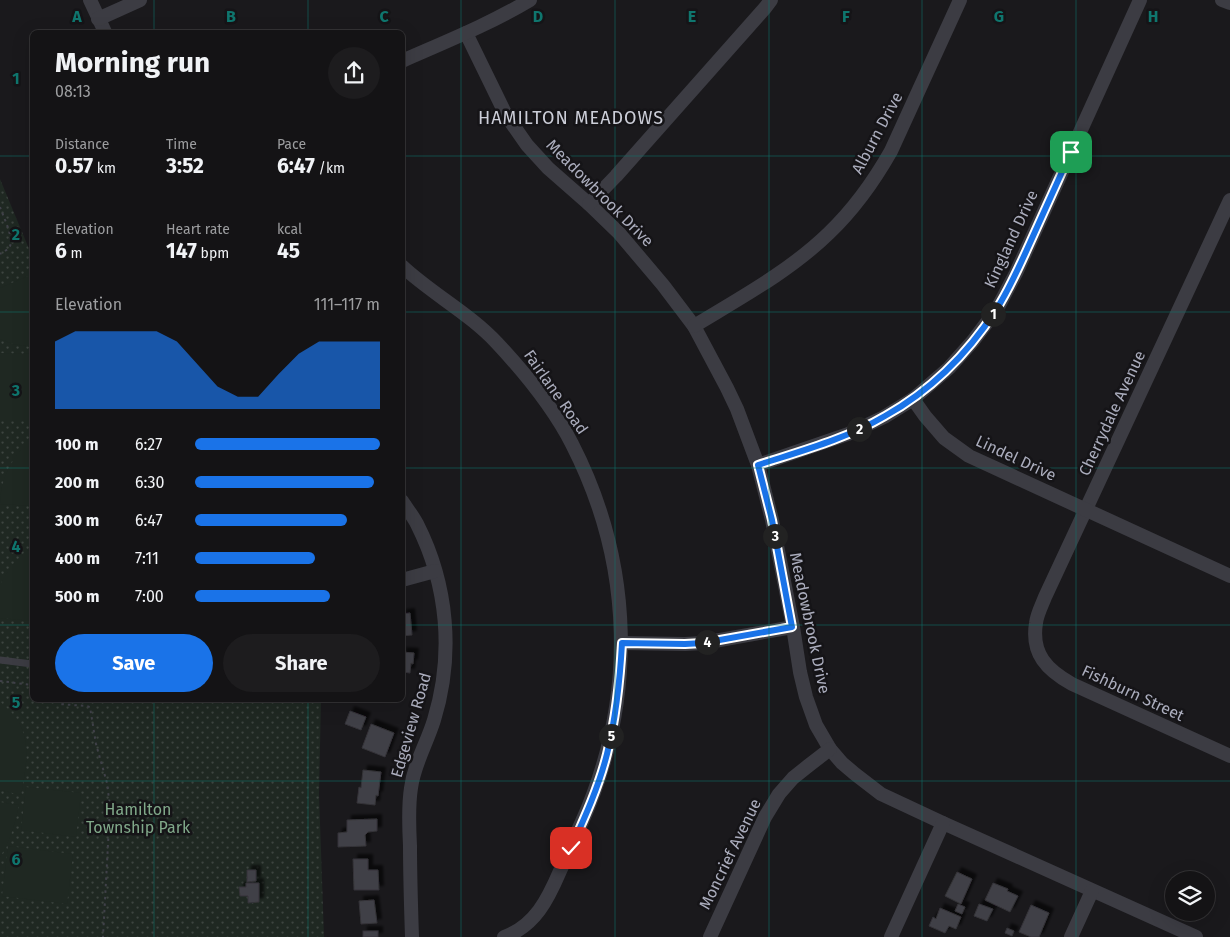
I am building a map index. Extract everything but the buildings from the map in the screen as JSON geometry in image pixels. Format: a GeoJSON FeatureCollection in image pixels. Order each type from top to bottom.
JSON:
{"type":"FeatureCollection","features":[{"type":"Feature","properties":{"kind":"street"},"geometry":{"type":"LineString","coordinates":[[90,0],[103,30]]}},
{"type":"Feature","properties":{"kind":"street"},"geometry":{"type":"LineString","coordinates":[[98,19],[140,0]]}},
{"type":"Feature","properties":{"kind":"street"},"geometry":{"type":"LineString","coordinates":[[405,60],[466,33],[530,0]]}},
{"type":"Feature","properties":{"kind":"street"},"geometry":{"type":"LineString","coordinates":[[589,204],[766,8],[771,0]]}},
{"type":"Feature","properties":{"kind":"street","name":"Alburn Drive"},"geometry":{"type":"LineString","coordinates":[[694,326],[791,265],[829,234],[848,213],[872,182],[891,151],[960,0]]}},
{"type":"Feature","properties":{"kind":"street","name":"Kingland Drive"},"geometry":{"type":"LineString","coordinates":[[758,465],[848,434],[884,417],[913,399],[949,368],[973,341],[997,309],[1016,273],[1140,0]]}},
{"type":"Feature","properties":{"kind":"street"},"geometry":{"type":"LineString","coordinates":[[1222,0],[1230,3]]}},
{"type":"Feature","properties":{"kind":"street","name":"Meadowbrook Drive"},"geometry":{"type":"LineString","coordinates":[[466,33],[506,115],[527,145],[548,168],[619,233],[663,284],[694,326],[737,409],[758,465],[772,520],[806,697],[816,725],[830,749],[855,774],[881,794],[1196,937]]}},
{"type":"Feature","properties":{"kind":"street","name":"Cherrydale Avenue"},"geometry":{"type":"LineString","coordinates":[[1036,644],[1035,634],[1038,616],[1045,597],[1230,200]]}},
{"type":"Feature","properties":{"kind":"street","name":"Fairlane Road"},"geometry":{"type":"LineString","coordinates":[[405,268],[474,321],[496,341],[537,391],[564,430],[589,481],[608,540],[615,571],[622,643],[614,722],[606,755],[589,806],[552,889],[541,909],[523,927],[504,937]]}},
{"type":"Feature","properties":{"kind":"street","name":"Lindel Drive"},"geometry":{"type":"LineString","coordinates":[[913,399],[944,438],[969,456],[1230,576]]}},
{"type":"Feature","properties":{"kind":"street","name":"Edgeview Road"},"geometry":{"type":"LineString","coordinates":[[405,506],[416,522],[430,554],[442,598],[446,624],[444,675],[440,698],[434,722],[415,770],[411,788],[409,825],[412,937]]}},
{"type":"Feature","properties":{"kind":"street"},"geometry":{"type":"LineString","coordinates":[[405,579],[434,571]]}},
{"type":"Feature","properties":{"kind":"street"},"geometry":{"type":"LineString","coordinates":[[622,643],[703,643],[792,627]]}},
{"type":"Feature","properties":{"kind":"street","name":"Fishburn Street"},"geometry":{"type":"LineString","coordinates":[[1036,644],[1041,658],[1058,677],[1230,756]]}},
{"type":"Feature","properties":{"kind":"street","name":"Moncrief Avenue"},"geometry":{"type":"LineString","coordinates":[[710,937],[765,817],[793,778],[830,749]]}},
{"type":"Feature","properties":{"kind":"street"},"geometry":{"type":"LineString","coordinates":[[891,937],[943,823]]}},
{"type":"Feature","properties":{"kind":"street"},"geometry":{"type":"LineString","coordinates":[[1071,937],[1092,891]]}},
{"type":"Feature","properties":{"kind":"lane"},"geometry":{"type":"LineString","coordinates":[[0,660],[30,664]]}},
{"type":"Feature","properties":{"kind":"path"},"geometry":{"type":"LineString","coordinates":[[0,206],[11,237],[10,246],[0,254]]}},
{"type":"Feature","properties":{"kind":"path"},"geometry":{"type":"LineString","coordinates":[[0,680],[30,685]]}},
{"type":"Feature","properties":{"kind":"path"},"geometry":{"type":"LineString","coordinates":[[58,702],[59,704],[90,708],[96,744],[107,783],[110,807],[103,937]]}},
{"type":"Feature","properties":{"kind":"green space","name":"Hamilton Township Park"},"geometry":{"type":"Polygon","coordinates":[[[0,179],[30,251],[30,702],[321,702],[319,794],[324,937],[0,937],[0,179]]]}},
{"type":"Feature","properties":{"kind":"green space"},"geometry":{"type":"Polygon","coordinates":[[[28,276],[30,277],[30,347],[13,344],[0,339],[0,288],[28,276]]]}},
{"type":"Feature","properties":{"kind":"green space"},"geometry":{"type":"Polygon","coordinates":[[[0,353],[30,354],[30,420],[0,420],[0,353]]]}},
{"type":"Feature","properties":{"kind":"green space"},"geometry":{"type":"Polygon","coordinates":[[[30,440],[30,506],[0,504],[5,476],[19,452],[30,440]]]}},
{"type":"Feature","properties":{"kind":"green space"},"geometry":{"type":"Polygon","coordinates":[[[30,549],[30,621],[0,618],[0,585],[6,574],[22,555],[30,549]]]}},
{"type":"Feature","properties":{"kind":"green space"},"geometry":{"type":"Polygon","coordinates":[[[0,702],[19,722],[26,744],[21,795],[0,790],[0,702]]]}},
{"type":"Feature","properties":{"kind":"green space"},"geometry":{"type":"Polygon","coordinates":[[[26,787],[81,793],[76,837],[21,830],[26,787]]]}},
{"type":"Feature","properties":{"kind":"green space"},"geometry":{"type":"Polygon","coordinates":[[[0,802],[19,805],[12,832],[0,857],[0,802]]]}},
{"type":"Feature","properties":{"kind":"green space"},"geometry":{"type":"Polygon","coordinates":[[[8,846],[73,854],[67,904],[2,896],[8,846]]]}},
{"type":"Feature","properties":{"kind":"district","name":"HAMILTON MEADOWS"},"geometry":{"type":"Point","coordinates":[571,118]}},
{"type":"Feature","properties":{"kind":"route"},"geometry":{"type":"LineString","coordinates":[[571,848],[595,791],[606,755],[614,722],[622,643],[703,643],[792,627],[772,520],[758,465],[836,440],[884,417],[913,399],[949,368],[973,341],[997,309],[1016,273],[1071,152]]}}]}
